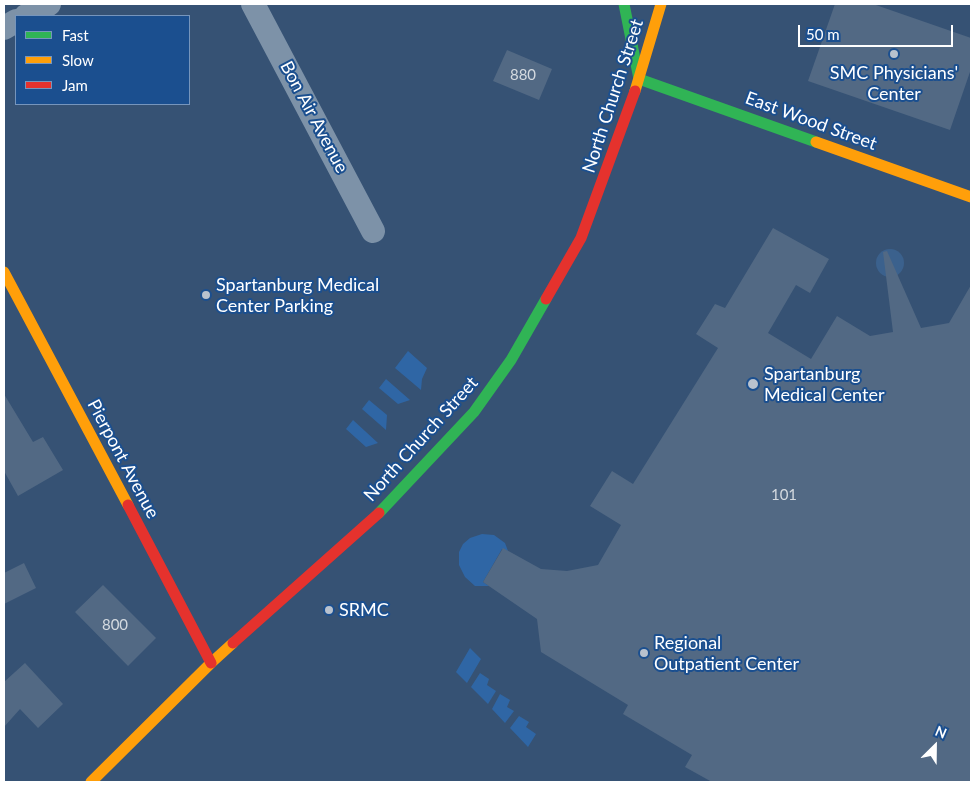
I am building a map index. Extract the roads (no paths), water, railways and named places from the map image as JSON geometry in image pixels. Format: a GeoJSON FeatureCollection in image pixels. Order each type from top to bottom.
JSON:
{"type":"FeatureCollection","features":[{"type":"Feature","properties":{"kind":"main road"},"geometry":{"type":"LineString","coordinates":[[624,4],[639,78]]}},
{"type":"Feature","properties":{"kind":"main road","name":"North Church Street"},"geometry":{"type":"LineString","coordinates":[[91,782],[211,663],[387,504],[474,412],[511,360],[581,238],[639,78],[661,4]]}},
{"type":"Feature","properties":{"kind":"main road","name":"East Wood Street"},"geometry":{"type":"LineString","coordinates":[[639,78],[971,197]]}},
{"type":"Feature","properties":{"kind":"main road","name":"Pierpont Avenue"},"geometry":{"type":"LineString","coordinates":[[4,272],[211,663]]}},
{"type":"Feature","properties":{"kind":"street"},"geometry":{"type":"LineString","coordinates":[[28,15],[50,4]]}},
{"type":"Feature","properties":{"kind":"street","name":"Bon Air Avenue"},"geometry":{"type":"LineString","coordinates":[[253,4],[373,231]]}},
{"type":"Feature","properties":{"kind":"street"},"geometry":{"type":"LineString","coordinates":[[4,28],[15,22]]}},
{"type":"Feature","properties":{"kind":"place","name":"SMC Physicians' Center"},"geometry":{"type":"Point","coordinates":[894,54]}},
{"type":"Feature","properties":{"kind":"place","name":"Spartanburg Medical Center Parking"},"geometry":{"type":"Point","coordinates":[206,295]}},
{"type":"Feature","properties":{"kind":"place","name":"Spartanburg Medical Center"},"geometry":{"type":"Point","coordinates":[753,384]}},
{"type":"Feature","properties":{"kind":"place","name":"SRMC"},"geometry":{"type":"Point","coordinates":[329,610]}},
{"type":"Feature","properties":{"kind":"place","name":"Regional Outpatient Center"},"geometry":{"type":"Point","coordinates":[644,653]}}]}
